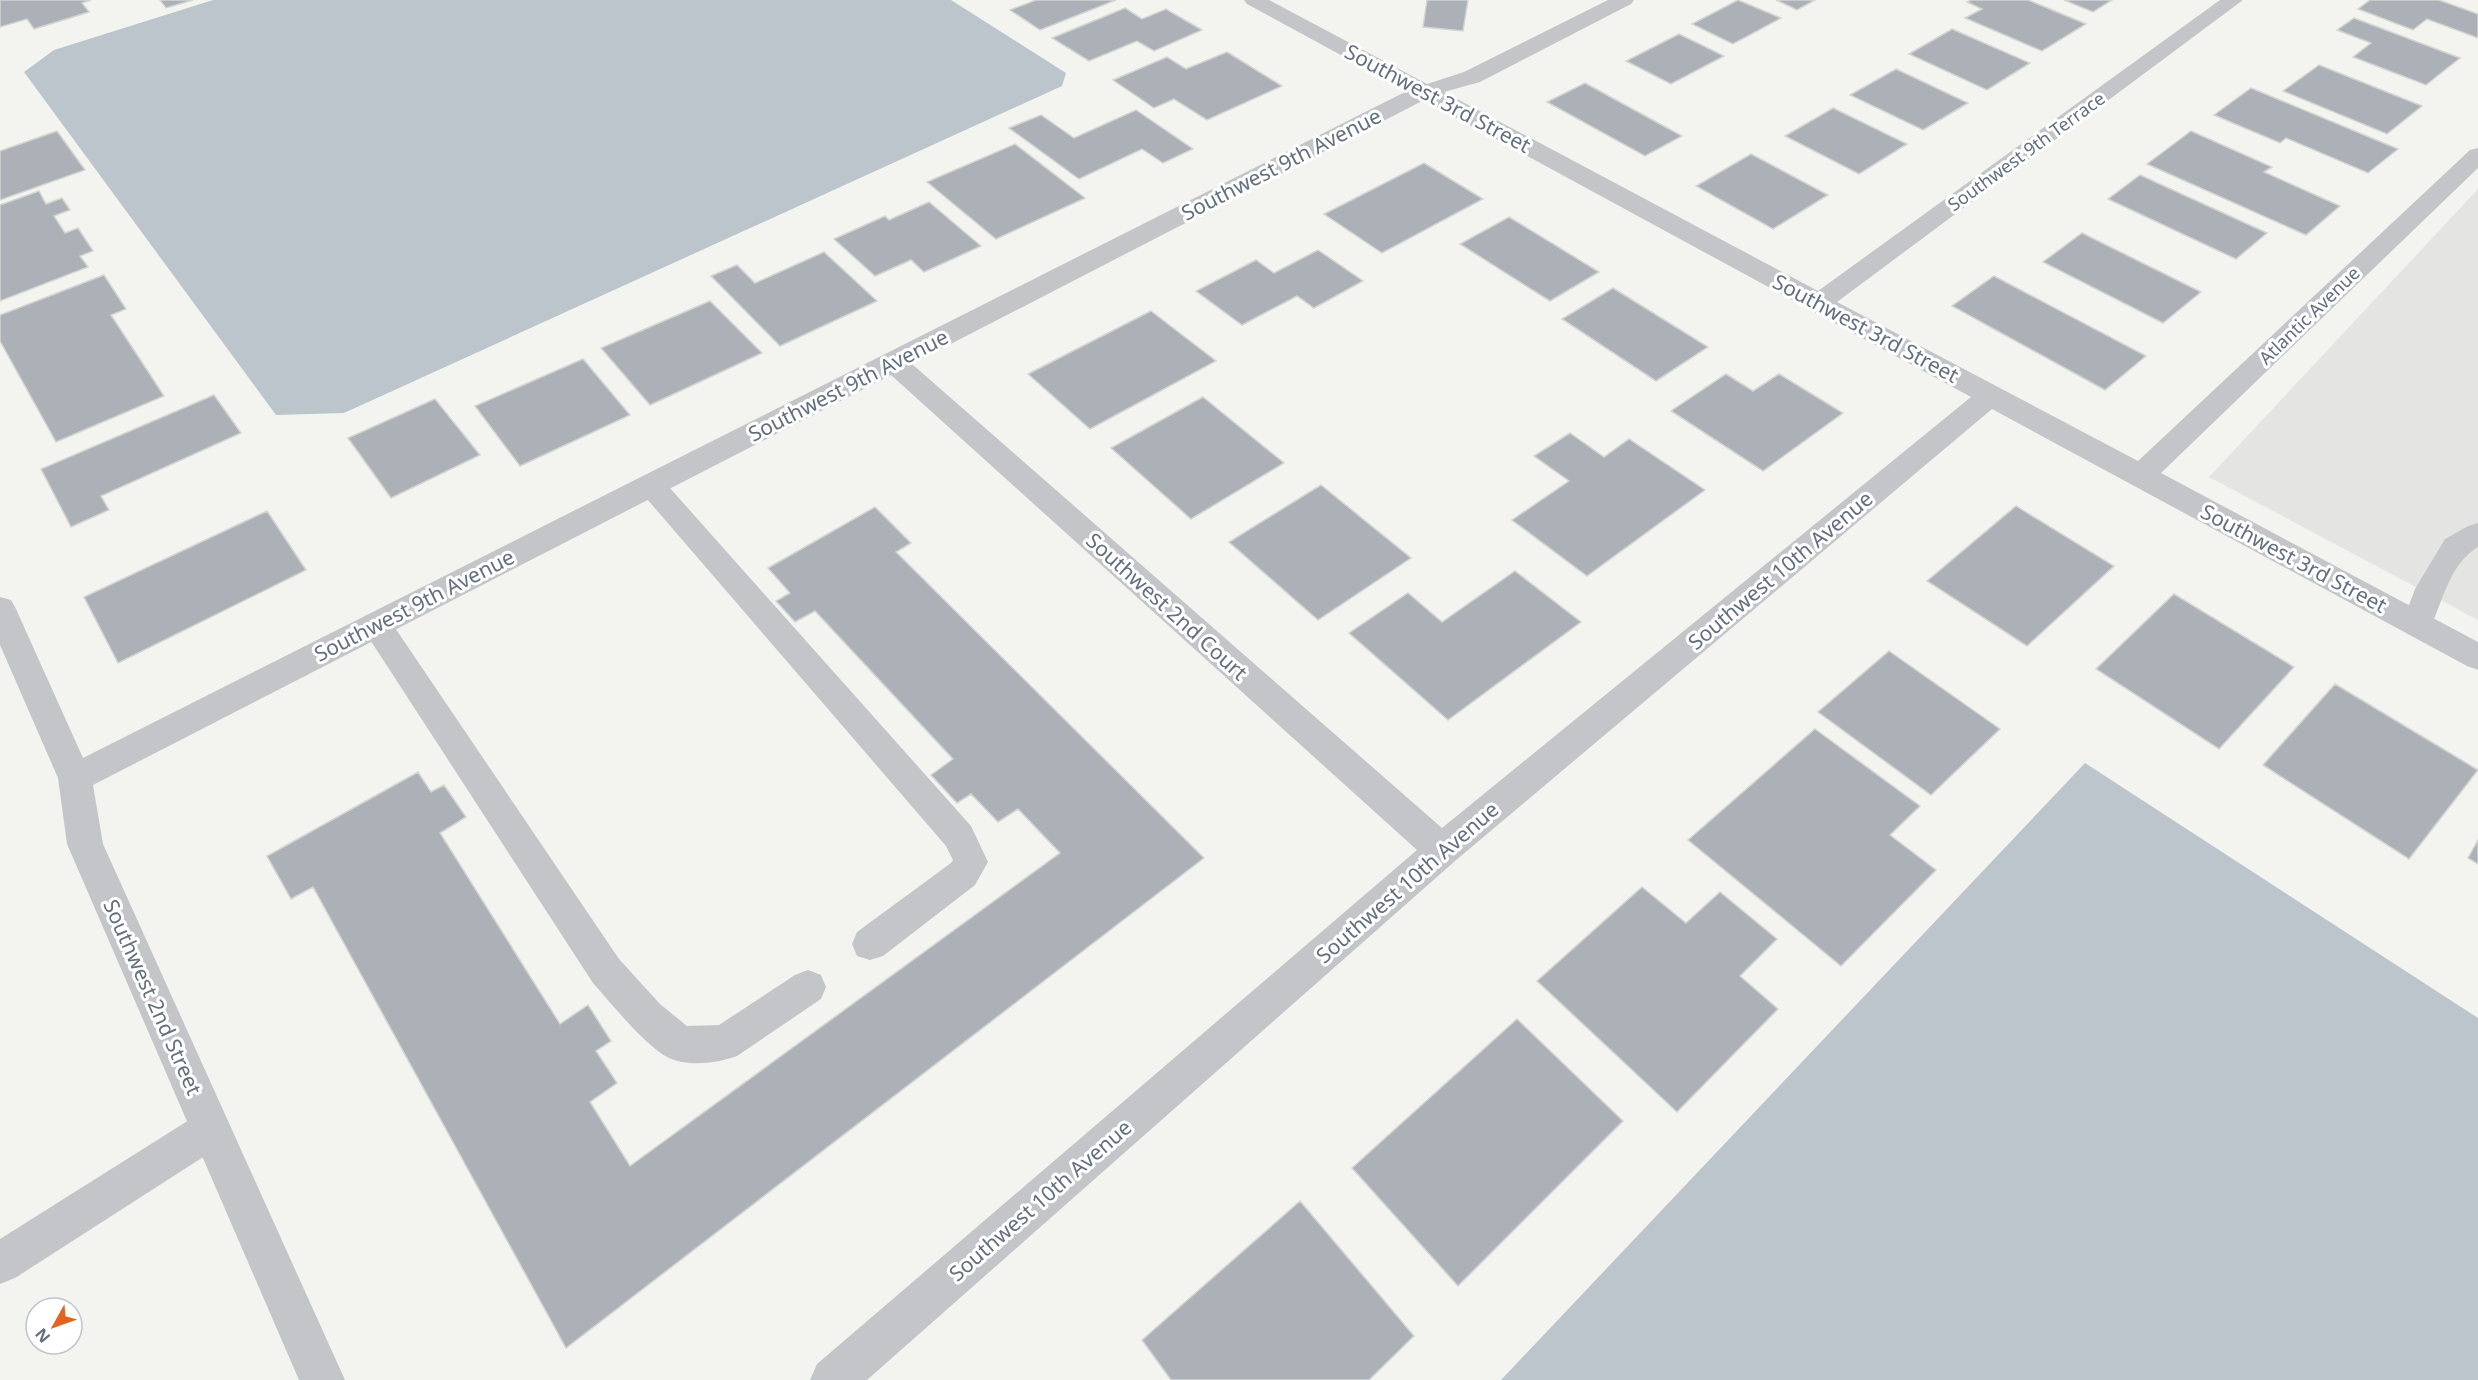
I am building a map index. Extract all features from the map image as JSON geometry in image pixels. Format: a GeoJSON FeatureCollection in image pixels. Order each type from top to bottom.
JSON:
{"type":"FeatureCollection","features":[{"type":"Feature","properties":{"kind":"street","name":"Southwest 3rd Street"},"geometry":{"type":"LineString","coordinates":[[1254,0],[2478,657]]}},
{"type":"Feature","properties":{"kind":"street","name":"Southwest 9th Avenue"},"geometry":{"type":"LineString","coordinates":[[75,778],[1425,91],[1472,77],[1624,0]]}},
{"type":"Feature","properties":{"kind":"street","name":"Southwest 9th Terrace"},"geometry":{"type":"LineString","coordinates":[[1820,302],[2233,0]]}},
{"type":"Feature","properties":{"kind":"street","name":"Atlantic Avenue"},"geometry":{"type":"LineString","coordinates":[[2140,476],[2478,155]]}},
{"type":"Feature","properties":{"kind":"street","name":"Southwest 2nd Court"},"geometry":{"type":"LineString","coordinates":[[893,362],[1442,850]]}},
{"type":"Feature","properties":{"kind":"street","name":"Southwest 10th Avenue"},"geometry":{"type":"LineString","coordinates":[[833,1380],[1442,850],[1991,395]]}},
{"type":"Feature","properties":{"kind":"street","name":"Southwest 2nd Street"},"geometry":{"type":"LineString","coordinates":[[0,609],[75,778],[85,844],[322,1380]]}},
{"type":"Feature","properties":{"kind":"lane"},"geometry":{"type":"LineString","coordinates":[[651,485],[959,836],[971,862],[963,874],[870,944]]}},
{"type":"Feature","properties":{"kind":"lane"},"geometry":{"type":"LineString","coordinates":[[2417,624],[2430,588],[2455,547],[2478,533]]}},
{"type":"Feature","properties":{"kind":"lane"},"geometry":{"type":"LineString","coordinates":[[376,624],[606,971],[647,1016],[680,1044],[724,1043],[807,987]]}},
{"type":"Feature","properties":{"kind":"lane"},"geometry":{"type":"LineString","coordinates":[[0,1263],[211,1129]]}},
{"type":"Feature","properties":{"kind":"shaded area"},"geometry":{"type":"Polygon","coordinates":[[[213,0],[951,0],[1066,73],[1062,86],[344,413],[276,415],[24,72],[54,50],[213,0]]]}},
{"type":"Feature","properties":{"kind":"shaded area"},"geometry":{"type":"Polygon","coordinates":[[[2478,189],[2478,620],[2209,477],[2478,189]]]}},
{"type":"Feature","properties":{"kind":"shaded area"},"geometry":{"type":"Polygon","coordinates":[[[2085,763],[2478,1018],[2478,1380],[1501,1380],[2085,763]]]}},
{"type":"Feature","properties":{"kind":"building"},"geometry":{"type":"Polygon","coordinates":[[[0,0],[91,0],[82,3],[89,12],[34,29],[27,19],[0,27],[0,0]]]}},
{"type":"Feature","properties":{"kind":"building"},"geometry":{"type":"Polygon","coordinates":[[[160,0],[193,0],[166,8],[160,0]]]}},
{"type":"Feature","properties":{"kind":"building"},"geometry":{"type":"Polygon","coordinates":[[[1036,0],[1116,0],[1040,30],[1010,10],[1036,0]]]}},
{"type":"Feature","properties":{"kind":"building"},"geometry":{"type":"Polygon","coordinates":[[[1427,0],[1468,0],[1463,31],[1423,27],[1427,0]]]}},
{"type":"Feature","properties":{"kind":"building"},"geometry":{"type":"Polygon","coordinates":[[[1738,0],[1781,18],[1733,44],[1692,24],[1738,0]]]}},
{"type":"Feature","properties":{"kind":"building"},"geometry":{"type":"Polygon","coordinates":[[[1776,0],[1815,0],[1797,10],[1776,0]]]}},
{"type":"Feature","properties":{"kind":"building"},"geometry":{"type":"Polygon","coordinates":[[[1971,0],[2028,0],[2086,24],[2042,51],[1965,18],[1982,9],[1967,2],[1971,0]]]}},
{"type":"Feature","properties":{"kind":"building"},"geometry":{"type":"Polygon","coordinates":[[[2064,0],[2112,0],[2093,12],[2064,0]]]}},
{"type":"Feature","properties":{"kind":"building"},"geometry":{"type":"Polygon","coordinates":[[[2370,0],[2439,0],[2478,14],[2478,38],[2427,19],[2413,30],[2358,9],[2370,0]]]}},
{"type":"Feature","properties":{"kind":"building"},"geometry":{"type":"Polygon","coordinates":[[[1125,8],[1142,19],[1166,9],[1202,30],[1154,51],[1137,41],[1089,61],[1052,38],[1125,8]]]}},
{"type":"Feature","properties":{"kind":"building"},"geometry":{"type":"Polygon","coordinates":[[[2354,18],[2460,58],[2426,85],[2353,57],[2371,43],[2337,30],[2354,18]]]}},
{"type":"Feature","properties":{"kind":"building"},"geometry":{"type":"Polygon","coordinates":[[[1952,29],[2030,63],[1987,90],[1909,54],[1952,29]]]}},
{"type":"Feature","properties":{"kind":"building"},"geometry":{"type":"Polygon","coordinates":[[[1679,34],[1724,56],[1671,84],[1626,61],[1679,34]]]}},
{"type":"Feature","properties":{"kind":"building"},"geometry":{"type":"Polygon","coordinates":[[[1227,52],[1282,86],[1207,120],[1174,99],[1154,108],[1113,80],[1167,57],[1186,69],[1227,52]]]}},
{"type":"Feature","properties":{"kind":"building"},"geometry":{"type":"Polygon","coordinates":[[[2319,65],[2422,106],[2387,134],[2283,91],[2319,65]]]}},
{"type":"Feature","properties":{"kind":"building"},"geometry":{"type":"Polygon","coordinates":[[[1896,69],[1968,103],[1923,130],[1850,95],[1896,69]]]}},
{"type":"Feature","properties":{"kind":"building"},"geometry":{"type":"Polygon","coordinates":[[[1585,83],[1682,136],[1645,156],[1547,102],[1585,83]]]}},
{"type":"Feature","properties":{"kind":"building"},"geometry":{"type":"Polygon","coordinates":[[[2251,88],[2398,149],[2368,173],[2286,138],[2280,143],[2214,115],[2251,88]]]}},
{"type":"Feature","properties":{"kind":"building"},"geometry":{"type":"Polygon","coordinates":[[[1833,108],[1907,144],[1859,174],[1785,136],[1833,108]]]}},
{"type":"Feature","properties":{"kind":"building"},"geometry":{"type":"Polygon","coordinates":[[[1136,110],[1193,149],[1163,163],[1142,149],[1079,179],[1009,128],[1041,115],[1074,138],[1136,110]]]}},
{"type":"Feature","properties":{"kind":"building"},"geometry":{"type":"Polygon","coordinates":[[[57,131],[85,170],[0,200],[0,151],[57,131]]]}},
{"type":"Feature","properties":{"kind":"building"},"geometry":{"type":"Polygon","coordinates":[[[2191,131],[2272,167],[2264,172],[2340,206],[2306,235],[2147,164],[2191,131]]]}},
{"type":"Feature","properties":{"kind":"building"},"geometry":{"type":"Polygon","coordinates":[[[1015,144],[1085,198],[996,239],[927,182],[1015,144]]]}},
{"type":"Feature","properties":{"kind":"building"},"geometry":{"type":"Polygon","coordinates":[[[1751,154],[1828,195],[1773,229],[1696,186],[1751,154]]]}},
{"type":"Feature","properties":{"kind":"building"},"geometry":{"type":"Polygon","coordinates":[[[1424,163],[1483,199],[1382,253],[1324,214],[1424,163]]]}},
{"type":"Feature","properties":{"kind":"building"},"geometry":{"type":"Polygon","coordinates":[[[2140,175],[2267,233],[2236,259],[2108,199],[2140,175]]]}},
{"type":"Feature","properties":{"kind":"building"},"geometry":{"type":"Polygon","coordinates":[[[39,191],[46,204],[62,198],[70,210],[54,216],[65,233],[78,228],[93,251],[80,256],[88,267],[0,301],[0,205],[39,191]]]}},
{"type":"Feature","properties":{"kind":"building"},"geometry":{"type":"Polygon","coordinates":[[[929,202],[981,246],[924,272],[911,260],[875,276],[834,239],[885,216],[889,220],[929,202]]]}},
{"type":"Feature","properties":{"kind":"building"},"geometry":{"type":"Polygon","coordinates":[[[1509,217],[1599,272],[1550,301],[1460,244],[1509,217]]]}},
{"type":"Feature","properties":{"kind":"building"},"geometry":{"type":"Polygon","coordinates":[[[2082,233],[2201,292],[2163,323],[2043,262],[2082,233]]]}},
{"type":"Feature","properties":{"kind":"building"},"geometry":{"type":"Polygon","coordinates":[[[1318,250],[1363,281],[1314,308],[1297,296],[1242,325],[1196,291],[1256,260],[1274,273],[1318,250]]]}},
{"type":"Feature","properties":{"kind":"building"},"geometry":{"type":"Polygon","coordinates":[[[824,252],[877,301],[780,346],[711,276],[737,265],[755,283],[824,252]]]}},
{"type":"Feature","properties":{"kind":"building"},"geometry":{"type":"Polygon","coordinates":[[[104,275],[126,309],[111,315],[164,396],[56,442],[0,341],[0,315],[104,275]]]}},
{"type":"Feature","properties":{"kind":"building"},"geometry":{"type":"Polygon","coordinates":[[[1994,276],[2146,356],[2105,390],[1952,306],[1994,276]]]}},
{"type":"Feature","properties":{"kind":"building"},"geometry":{"type":"Polygon","coordinates":[[[1613,288],[1708,347],[1656,381],[1562,319],[1613,288]]]}},
{"type":"Feature","properties":{"kind":"building"},"geometry":{"type":"Polygon","coordinates":[[[710,301],[762,353],[650,405],[601,348],[710,301]]]}},
{"type":"Feature","properties":{"kind":"building"},"geometry":{"type":"Polygon","coordinates":[[[1151,311],[1216,361],[1090,429],[1028,374],[1151,311]]]}},
{"type":"Feature","properties":{"kind":"building"},"geometry":{"type":"Polygon","coordinates":[[[583,359],[630,415],[520,466],[475,406],[583,359]]]}},
{"type":"Feature","properties":{"kind":"building"},"geometry":{"type":"Polygon","coordinates":[[[1726,374],[1753,391],[1779,374],[1843,413],[1763,471],[1671,411],[1726,374]]]}},
{"type":"Feature","properties":{"kind":"building"},"geometry":{"type":"Polygon","coordinates":[[[214,395],[241,433],[101,496],[109,510],[71,527],[41,469],[214,395]]]}},
{"type":"Feature","properties":{"kind":"building"},"geometry":{"type":"Polygon","coordinates":[[[1203,397],[1284,463],[1191,519],[1111,448],[1203,397]]]}},
{"type":"Feature","properties":{"kind":"building"},"geometry":{"type":"Polygon","coordinates":[[[435,399],[480,455],[391,498],[348,438],[435,399]]]}},
{"type":"Feature","properties":{"kind":"building"},"geometry":{"type":"Polygon","coordinates":[[[1570,433],[1604,457],[1629,439],[1705,490],[1587,576],[1512,520],[1569,481],[1534,456],[1570,433]]]}},
{"type":"Feature","properties":{"kind":"building"},"geometry":{"type":"Polygon","coordinates":[[[1321,485],[1411,558],[1318,620],[1229,542],[1321,485]]]}},
{"type":"Feature","properties":{"kind":"building"},"geometry":{"type":"Polygon","coordinates":[[[2016,506],[2114,566],[2027,646],[1927,581],[2016,506]]]}},
{"type":"Feature","properties":{"kind":"building"},"geometry":{"type":"Polygon","coordinates":[[[875,507],[911,543],[896,552],[1204,858],[566,1348],[313,887],[291,899],[267,856],[418,772],[431,792],[444,785],[466,817],[440,833],[560,1024],[588,1005],[611,1041],[596,1051],[617,1083],[590,1102],[630,1166],[1060,853],[1018,809],[998,822],[971,794],[957,803],[931,775],[953,759],[815,611],[795,622],[776,601],[790,593],[768,568],[875,507]]]}},
{"type":"Feature","properties":{"kind":"building"},"geometry":{"type":"Polygon","coordinates":[[[267,511],[306,570],[118,663],[84,597],[267,511]]]}},
{"type":"Feature","properties":{"kind":"building"},"geometry":{"type":"Polygon","coordinates":[[[1515,571],[1581,622],[1448,720],[1349,633],[1408,593],[1442,622],[1515,571]]]}},
{"type":"Feature","properties":{"kind":"building"},"geometry":{"type":"Polygon","coordinates":[[[2174,594],[2294,667],[2219,749],[2096,669],[2174,594]]]}},
{"type":"Feature","properties":{"kind":"building"},"geometry":{"type":"Polygon","coordinates":[[[1889,651],[2000,729],[1931,795],[1818,712],[1889,651]]]}},
{"type":"Feature","properties":{"kind":"building"},"geometry":{"type":"Polygon","coordinates":[[[2335,684],[2478,770],[2409,859],[2263,765],[2335,684]]]}},
{"type":"Feature","properties":{"kind":"building"},"geometry":{"type":"Polygon","coordinates":[[[1815,729],[1920,806],[1890,835],[1936,870],[1841,966],[1688,840],[1815,729]]]}},
{"type":"Feature","properties":{"kind":"building"},"geometry":{"type":"Polygon","coordinates":[[[2478,840],[2478,864],[2468,858],[2478,840]]]}},
{"type":"Feature","properties":{"kind":"building"},"geometry":{"type":"Polygon","coordinates":[[[1642,887],[1686,923],[1720,892],[1777,939],[1740,976],[1778,1009],[1677,1112],[1537,981],[1642,887]]]}},
{"type":"Feature","properties":{"kind":"building"},"geometry":{"type":"Polygon","coordinates":[[[1517,1019],[1623,1121],[1458,1286],[1352,1168],[1517,1019]]]}},
{"type":"Feature","properties":{"kind":"building"},"geometry":{"type":"Polygon","coordinates":[[[1300,1201],[1414,1336],[1369,1380],[1171,1380],[1142,1340],[1300,1201]]]}}]}
